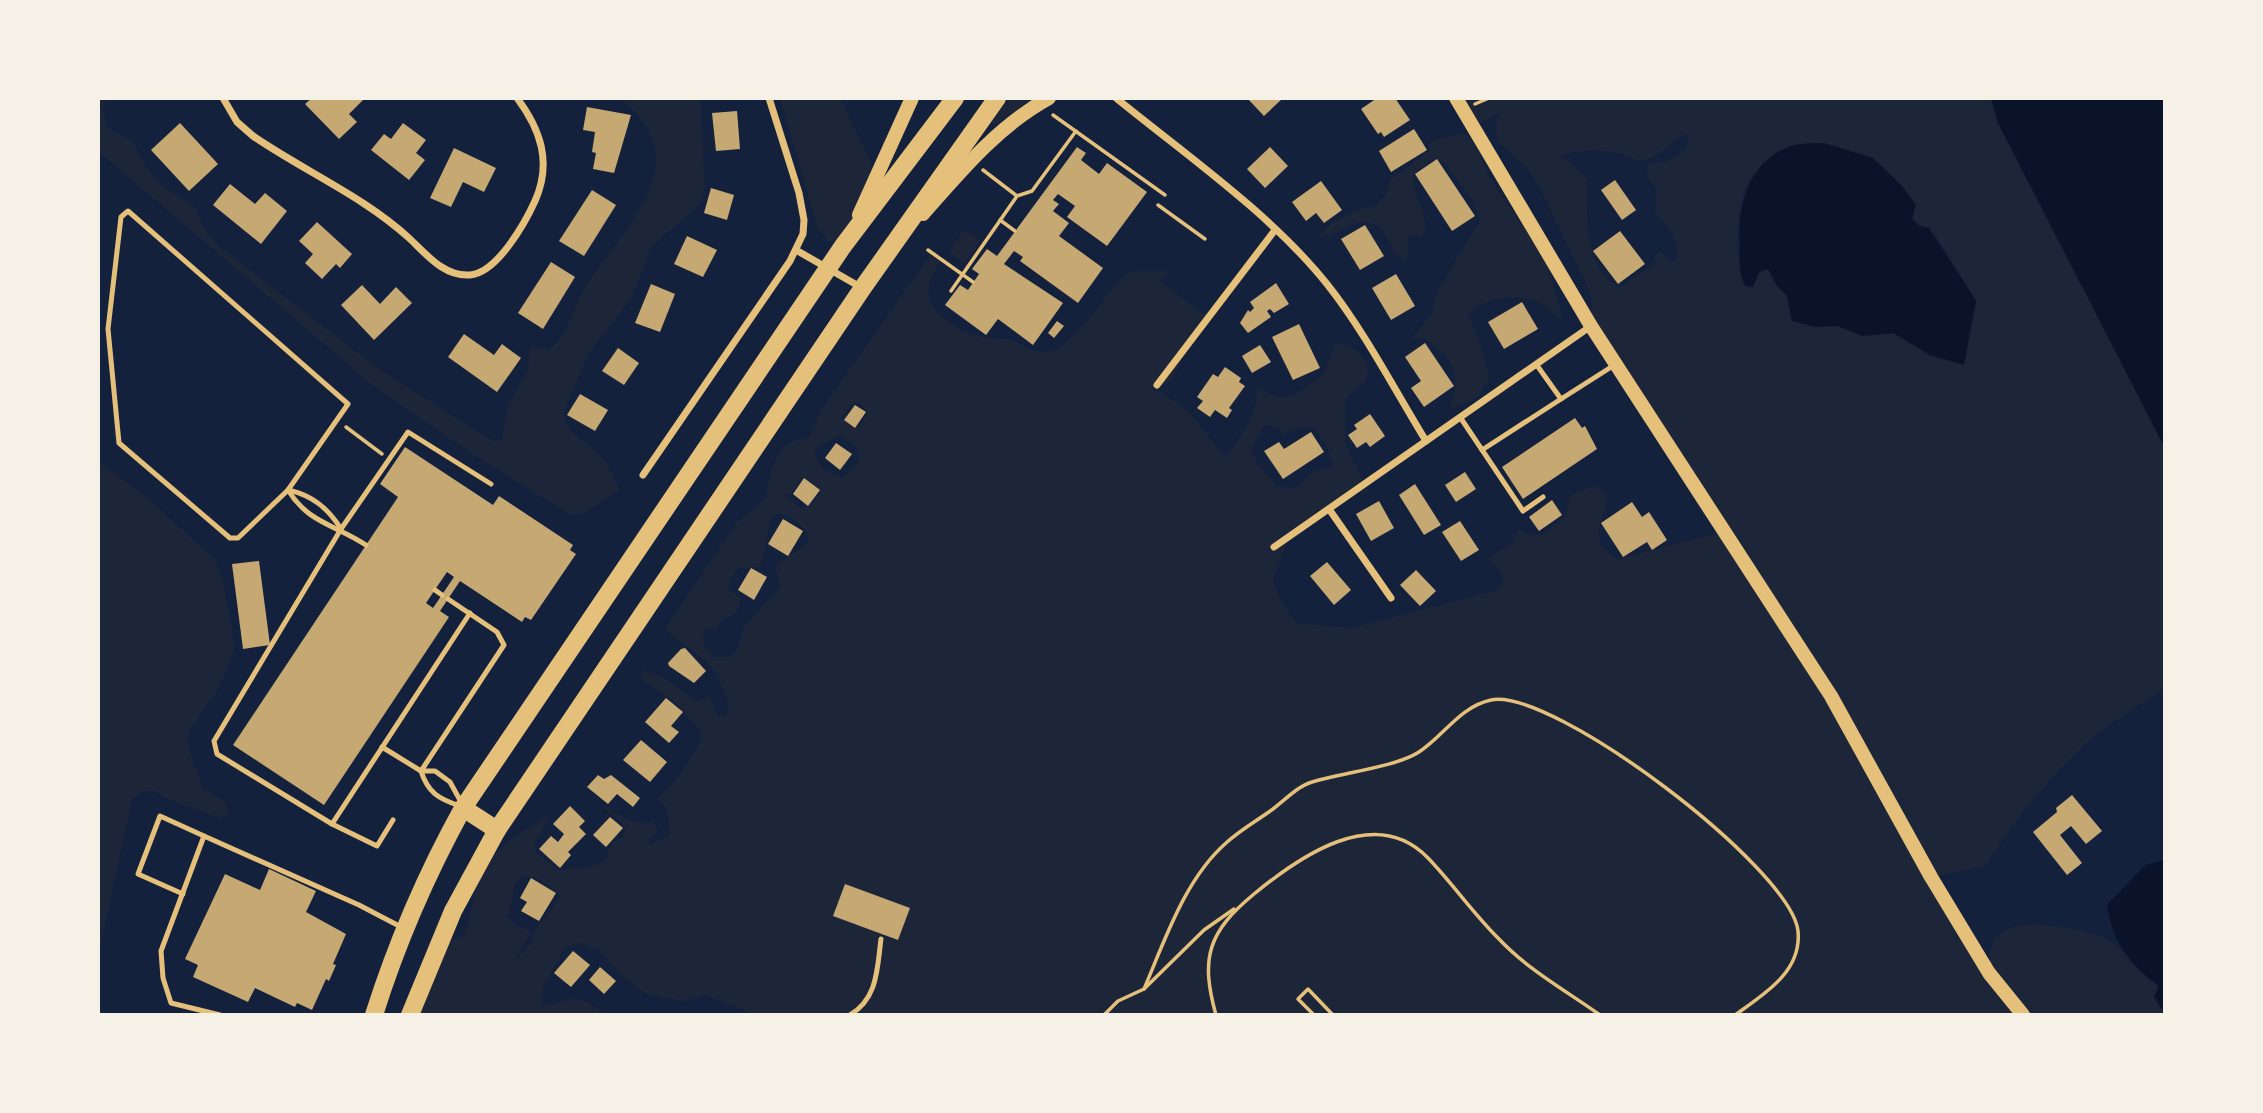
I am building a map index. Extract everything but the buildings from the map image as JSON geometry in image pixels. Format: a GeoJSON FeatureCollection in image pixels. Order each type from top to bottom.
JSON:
{"type":"FeatureCollection","features":[{"type":"Feature","properties":{"kind":"main road"},"geometry":{"type":"LineString","coordinates":[[843,246],[891,149],[912,98]]}},
{"type":"Feature","properties":{"kind":"main road"},"geometry":{"type":"LineString","coordinates":[[374,1015],[403,928],[433,862],[463,807],[843,246],[955,98]]}},
{"type":"Feature","properties":{"kind":"main road"},"geometry":{"type":"LineString","coordinates":[[410,1015],[453,911],[497,830],[862,288],[997,98]]}},
{"type":"Feature","properties":{"kind":"main road"},"geometry":{"type":"LineString","coordinates":[[1456,98],[1591,326],[1831,696],[1981,961],[2023,1015]]}},
{"type":"Feature","properties":{"kind":"main road"},"geometry":{"type":"LineString","coordinates":[[880,262],[984,149],[1032,108],[1048,105]]}},
{"type":"Feature","properties":{"kind":"main road"},"geometry":{"type":"LineString","coordinates":[[463,807],[497,830]]}},
{"type":"Feature","properties":{"kind":"street"},"geometry":{"type":"LineString","coordinates":[[223,98],[237,122],[253,136],[380,214],[443,268],[469,275],[489,267],[516,234],[543,178],[542,146],[531,119],[517,98]]}},
{"type":"Feature","properties":{"kind":"street"},"geometry":{"type":"LineString","coordinates":[[643,475],[796,250],[803,234],[801,206],[769,98]]}},
{"type":"Feature","properties":{"kind":"street"},"geometry":{"type":"LineString","coordinates":[[1119,99],[1275,230],[1310,264],[1337,297],[1426,441]]}},
{"type":"Feature","properties":{"kind":"street"},"geometry":{"type":"LineString","coordinates":[[1157,385],[1275,230]]}},
{"type":"Feature","properties":{"kind":"street"},"geometry":{"type":"LineString","coordinates":[[796,250],[862,288]]}},
{"type":"Feature","properties":{"kind":"street"},"geometry":{"type":"LineString","coordinates":[[1275,547],[1591,326]]}},
{"type":"Feature","properties":{"kind":"street"},"geometry":{"type":"LineString","coordinates":[[1329,509],[1391,598]]}},
{"type":"Feature","properties":{"kind":"lane"},"geometry":{"type":"LineString","coordinates":[[128,211],[346,400],[347,408],[338,421],[288,490],[234,539],[176,495],[119,443],[108,329],[121,218],[128,211]]}},
{"type":"Feature","properties":{"kind":"lane"},"geometry":{"type":"LineString","coordinates":[[1536,364],[1561,399]]}},
{"type":"Feature","properties":{"kind":"lane"},"geometry":{"type":"LineString","coordinates":[[1482,450],[1616,364]]}},
{"type":"Feature","properties":{"kind":"lane"},"geometry":{"type":"LineString","coordinates":[[1460,417],[1524,511],[1544,497]]}},
{"type":"Feature","properties":{"kind":"lane"},"geometry":{"type":"LineString","coordinates":[[393,820],[377,846],[332,824],[218,754],[214,741],[341,529],[408,432],[491,484]]}},
{"type":"Feature","properties":{"kind":"lane"},"geometry":{"type":"LineString","coordinates":[[288,490],[299,508],[322,524],[341,529],[366,545]]}},
{"type":"Feature","properties":{"kind":"lane"},"geometry":{"type":"LineString","coordinates":[[288,490],[306,494],[331,513],[341,529]]}},
{"type":"Feature","properties":{"kind":"lane"},"geometry":{"type":"LineString","coordinates":[[421,771],[503,650],[503,639],[497,632],[435,590]]}},
{"type":"Feature","properties":{"kind":"lane"},"geometry":{"type":"LineString","coordinates":[[332,824],[470,613]]}},
{"type":"Feature","properties":{"kind":"lane"},"geometry":{"type":"LineString","coordinates":[[382,747],[421,771],[435,771],[450,782],[463,807]]}},
{"type":"Feature","properties":{"kind":"lane"},"geometry":{"type":"LineString","coordinates":[[421,771],[426,788],[439,798],[463,807]]}},
{"type":"Feature","properties":{"kind":"lane"},"geometry":{"type":"LineString","coordinates":[[183,894],[138,874],[160,817],[359,905],[403,928]]}},
{"type":"Feature","properties":{"kind":"lane"},"geometry":{"type":"LineString","coordinates":[[204,836],[161,951],[163,978],[172,1003],[220,1015]]}},
{"type":"Feature","properties":{"kind":"lane"},"geometry":{"type":"LineString","coordinates":[[850,1015],[870,998],[881,939]]}},
{"type":"Feature","properties":{"kind":"path"},"geometry":{"type":"LineString","coordinates":[[1048,105],[1076,131],[1165,195]]}},
{"type":"Feature","properties":{"kind":"path"},"geometry":{"type":"LineString","coordinates":[[951,290],[1017,196],[1032,191],[1076,131]]}},
{"type":"Feature","properties":{"kind":"path"},"geometry":{"type":"LineString","coordinates":[[983,170],[1017,196]]}},
{"type":"Feature","properties":{"kind":"path"},"geometry":{"type":"LineString","coordinates":[[1158,205],[1205,239]]}},
{"type":"Feature","properties":{"kind":"path"},"geometry":{"type":"LineString","coordinates":[[1000,220],[1015,231]]}},
{"type":"Feature","properties":{"kind":"path"},"geometry":{"type":"LineString","coordinates":[[928,250],[973,282]]}},
{"type":"Feature","properties":{"kind":"path"},"geometry":{"type":"LineString","coordinates":[[338,421],[389,459]]}},
{"type":"Feature","properties":{"kind":"path"},"geometry":{"type":"LineString","coordinates":[[1143,989],[1193,885],[1225,844],[1309,783],[1418,753],[1457,717],[1492,700],[1529,704],[1658,780],[1738,847],[1784,897],[1798,929],[1796,955],[1779,982],[1735,1015]]}},
{"type":"Feature","properties":{"kind":"path"},"geometry":{"type":"LineString","coordinates":[[1104,1015],[1118,1001],[1143,989],[1204,930],[1283,871],[1342,840],[1365,833],[1387,834],[1403,840],[1427,857],[1525,966],[1600,1015]]}},
{"type":"Feature","properties":{"kind":"path"},"geometry":{"type":"LineString","coordinates":[[1216,1015],[1206,965],[1209,950],[1222,925],[1242,904]]}},
{"type":"Feature","properties":{"kind":"path"},"geometry":{"type":"LineString","coordinates":[[1314,1015],[1298,999],[1308,989],[1333,1015]]}},
{"type":"Feature","properties":{"kind":"shaded area"},"geometry":{"type":"Polygon","coordinates":[[[98,98],[106,98],[103,110],[107,128],[132,141],[147,168],[163,187],[194,206],[206,231],[221,248],[380,370],[493,441],[502,440],[508,406],[528,369],[530,347],[549,350],[562,336],[581,294],[635,217],[648,193],[655,169],[654,146],[643,122],[620,98],[700,98],[705,186],[700,204],[651,247],[631,299],[588,354],[563,414],[568,428],[603,460],[620,490],[582,514],[571,515],[482,460],[377,389],[98,151],[98,98]]]}},
{"type":"Feature","properties":{"kind":"shaded area"},"geometry":{"type":"Polygon","coordinates":[[[780,98],[840,98],[878,178],[837,245],[828,241],[818,228],[780,98]]]}},
{"type":"Feature","properties":{"kind":"shaded area"},"geometry":{"type":"Polygon","coordinates":[[[1009,98],[1032,98],[995,126],[991,123],[1009,98]]]}},
{"type":"Feature","properties":{"kind":"shaded area"},"geometry":{"type":"Polygon","coordinates":[[[1456,98],[1991,98],[1998,123],[2165,448],[2165,688],[2107,727],[2074,755],[2032,800],[1985,866],[1932,877],[1989,971],[1990,951],[1999,935],[2008,929],[2033,924],[2103,937],[2123,951],[2110,927],[2107,905],[2145,865],[2165,860],[2165,1015],[756,1015],[706,995],[683,1001],[647,994],[621,975],[598,950],[579,943],[565,947],[543,987],[541,1007],[574,999],[595,1007],[605,1015],[410,1015],[442,937],[454,939],[464,936],[484,867],[499,849],[519,834],[550,815],[534,845],[535,852],[560,871],[598,865],[606,859],[612,843],[623,837],[626,830],[622,823],[596,801],[624,818],[641,823],[653,822],[658,831],[648,842],[650,845],[670,835],[667,808],[658,799],[675,781],[700,743],[702,733],[677,704],[642,680],[642,670],[663,677],[697,702],[709,696],[718,716],[726,715],[730,704],[716,673],[705,660],[665,629],[737,522],[764,500],[772,469],[780,452],[796,440],[809,438],[821,410],[931,254],[940,260],[928,291],[936,310],[943,317],[975,335],[1010,340],[1039,352],[1050,351],[1071,338],[1130,271],[1169,271],[1161,282],[1206,316],[1172,380],[1153,386],[1188,411],[1226,458],[1252,415],[1256,386],[1273,396],[1286,398],[1303,390],[1323,374],[1336,343],[1360,354],[1368,371],[1365,381],[1349,395],[1345,404],[1345,445],[1369,492],[1356,493],[1287,540],[1274,583],[1278,595],[1296,623],[1352,628],[1497,590],[1503,582],[1501,572],[1488,558],[1513,543],[1518,529],[1528,535],[1543,535],[1565,516],[1570,497],[1577,491],[1596,486],[1607,494],[1599,529],[1601,545],[1618,559],[1718,533],[1593,324],[1591,294],[1540,188],[1527,168],[1497,141],[1496,123],[1501,112],[1473,127],[1456,98]],[[1689,133],[1642,161],[1606,151],[1574,152],[1560,157],[1572,163],[1587,179],[1588,223],[1593,255],[1608,280],[1620,287],[1657,263],[1653,258],[1660,251],[1672,262],[1677,258],[1674,239],[1655,212],[1656,189],[1648,177],[1647,165],[1655,161],[1665,163],[1678,154],[1685,147],[1689,133]],[[1776,153],[1755,173],[1742,198],[1738,223],[1739,263],[1745,286],[1753,287],[1759,272],[1768,269],[1777,286],[1788,296],[1788,310],[1816,327],[1837,326],[1863,336],[1893,333],[1930,355],[1964,365],[1976,300],[1937,237],[1912,219],[1914,201],[1887,172],[1776,153]],[[852,403],[841,418],[856,429],[868,415],[860,403],[852,403]],[[1264,425],[1251,449],[1257,463],[1277,486],[1295,488],[1315,470],[1334,467],[1327,447],[1315,428],[1299,427],[1282,435],[1278,428],[1264,425]],[[839,435],[816,448],[814,455],[822,468],[843,478],[859,461],[854,445],[839,435]],[[804,477],[790,495],[786,492],[785,497],[802,509],[818,498],[821,490],[804,477]],[[781,513],[773,516],[759,567],[739,568],[731,578],[728,588],[740,598],[738,610],[722,619],[716,630],[709,628],[704,632],[703,644],[713,657],[728,657],[737,651],[744,627],[781,587],[775,566],[808,543],[803,527],[781,513]],[[523,877],[515,883],[508,916],[515,926],[529,930],[529,936],[514,961],[531,944],[533,934],[561,896],[536,877],[523,877]]]}},
{"type":"Feature","properties":{"kind":"shaded area"},"geometry":{"type":"Polygon","coordinates":[[[1991,98],[2165,98],[2165,448],[1998,123],[1991,98]]]}},
{"type":"Feature","properties":{"kind":"shaded area"},"geometry":{"type":"Polygon","coordinates":[[[1464,133],[1473,140],[1490,178],[1546,261],[1563,321],[1541,303],[1523,298],[1491,300],[1474,309],[1468,316],[1482,348],[1489,378],[1478,397],[1450,410],[1455,377],[1449,361],[1424,338],[1411,339],[1431,315],[1438,291],[1480,220],[1473,201],[1445,164],[1435,157],[1413,174],[1414,188],[1426,230],[1421,237],[1408,236],[1409,246],[1405,262],[1394,251],[1383,231],[1371,223],[1356,223],[1331,235],[1319,236],[1333,223],[1361,208],[1374,206],[1386,195],[1390,180],[1429,151],[1431,141],[1464,133]]]}},
{"type":"Feature","properties":{"kind":"shaded area"},"geometry":{"type":"Polygon","coordinates":[[[1824,143],[1873,158],[1902,186],[1916,205],[1912,219],[1919,226],[1929,228],[1976,301],[1964,365],[1930,355],[1893,333],[1863,336],[1837,326],[1816,327],[1792,321],[1787,296],[1777,286],[1768,269],[1759,272],[1753,287],[1745,286],[1740,265],[1740,229],[1749,185],[1765,162],[1777,153],[1795,145],[1824,143]]]}},
{"type":"Feature","properties":{"kind":"shaded area"},"geometry":{"type":"Polygon","coordinates":[[[964,230],[980,241],[965,263],[949,252],[964,230]]]}},
{"type":"Feature","properties":{"kind":"shaded area"},"geometry":{"type":"Polygon","coordinates":[[[98,461],[152,502],[216,561],[223,582],[235,648],[219,687],[188,733],[189,751],[203,788],[223,801],[230,812],[220,818],[165,798],[155,791],[144,791],[132,799],[98,957],[98,461]]]}},
{"type":"Feature","properties":{"kind":"shaded area"},"geometry":{"type":"Polygon","coordinates":[[[2165,860],[2165,1014],[2154,997],[2159,986],[2139,970],[2124,951],[2113,930],[2107,905],[2145,865],[2165,860]]]}}]}
